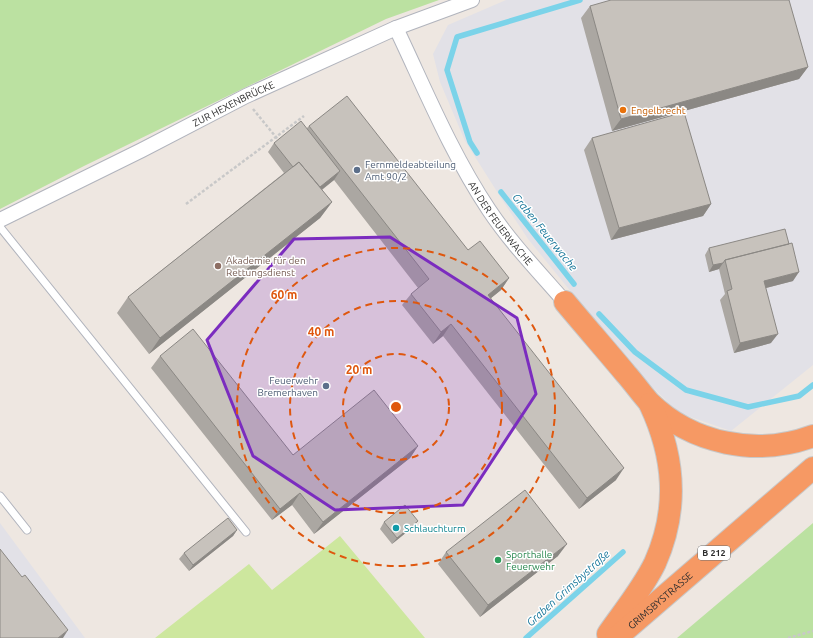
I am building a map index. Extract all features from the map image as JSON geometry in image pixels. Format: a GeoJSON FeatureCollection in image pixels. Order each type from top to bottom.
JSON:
{"type":"FeatureCollection","features":[{"type":"Feature","properties":{"kind":"highway"},"geometry":{"type":"LineString","coordinates":[[565,302],[649,401],[667,417],[687,429],[709,438],[732,444],[755,446],[779,445],[813,436]]}},
{"type":"Feature","properties":{"kind":"highway"},"geometry":{"type":"LineString","coordinates":[[605,638],[641,587],[654,563],[663,541],[669,518],[671,478],[666,446],[659,423],[649,401]]}},
{"type":"Feature","properties":{"kind":"highway","name":"GRIMSBYSTRASSE"},"geometry":{"type":"LineString","coordinates":[[616,638],[813,468]]}},
{"type":"Feature","properties":{"kind":"street","name":"ZUR HEXENBRÜCKE"},"geometry":{"type":"LineString","coordinates":[[0,220],[142,150],[246,96],[396,28],[472,0]]}},
{"type":"Feature","properties":{"kind":"street","name":"AN DER FEUERWACHE"},"geometry":{"type":"LineString","coordinates":[[396,28],[448,139],[489,211],[565,302]]}},
{"type":"Feature","properties":{"kind":"lane"},"geometry":{"type":"LineString","coordinates":[[0,227],[246,532]]}},
{"type":"Feature","properties":{"kind":"lane"},"geometry":{"type":"LineString","coordinates":[[0,496],[27,530]]}},
{"type":"Feature","properties":{"kind":"path"},"geometry":{"type":"LineString","coordinates":[[246,96],[257,114],[280,143]]}},
{"type":"Feature","properties":{"kind":"path"},"geometry":{"type":"LineString","coordinates":[[186,204],[304,116]]}},
{"type":"Feature","properties":{"kind":"path"},"geometry":{"type":"LineString","coordinates":[[788,638],[811,631],[813,635]]}},
{"type":"Feature","properties":{"kind":"highlighted area"},"geometry":{"type":"Polygon","coordinates":[[[390,237],[517,318],[536,394],[463,505],[335,510],[253,456],[207,340],[294,239],[390,237]]]}},
{"type":"Feature","properties":{"kind":"shaded area"},"geometry":{"type":"Polygon","coordinates":[[[506,0],[813,0],[813,365],[731,431],[679,413],[634,369],[528,239],[465,141],[440,82],[433,54],[448,25],[506,0]]]}},
{"type":"Feature","properties":{"kind":"shaded area"},"geometry":{"type":"Polygon","coordinates":[[[0,523],[85,638],[0,638],[0,523]]]}},
{"type":"Feature","properties":{"kind":"green space"},"geometry":{"type":"Polygon","coordinates":[[[0,0],[439,0],[386,19],[84,166],[0,209],[0,0]]]}},
{"type":"Feature","properties":{"kind":"green space"},"geometry":{"type":"Polygon","coordinates":[[[813,523],[813,638],[677,638],[813,523]]]}},
{"type":"Feature","properties":{"kind":"green space"},"geometry":{"type":"Polygon","coordinates":[[[340,536],[425,638],[155,638],[249,564],[272,590],[340,536]]]}},
{"type":"Feature","properties":{"kind":"building"},"geometry":{"type":"Polygon","coordinates":[[[611,0],[789,0],[808,67],[621,119],[590,6],[611,0]]]}},
{"type":"Feature","properties":{"kind":"building"},"geometry":{"type":"Polygon","coordinates":[[[347,96],[468,250],[480,241],[509,278],[488,295],[624,468],[587,498],[451,324],[441,332],[411,294],[429,279],[309,126],[347,96]]]}},
{"type":"Feature","properties":{"kind":"building"},"geometry":{"type":"Polygon","coordinates":[[[684,112],[711,204],[619,228],[592,138],[684,112]]]}},
{"type":"Feature","properties":{"kind":"building"},"geometry":{"type":"Polygon","coordinates":[[[301,121],[340,171],[320,187],[299,162],[293,167],[274,143],[301,121]]]}},
{"type":"Feature","properties":{"kind":"building","name":"Akademie für den Rettungsdienst"},"geometry":{"type":"Polygon","coordinates":[[[299,162],[332,202],[160,338],[128,297],[299,162]]]}},
{"type":"Feature","properties":{"kind":"building"},"geometry":{"type":"Polygon","coordinates":[[[785,229],[789,244],[725,260],[723,263],[713,265],[709,248],[785,229]]]}},
{"type":"Feature","properties":{"kind":"building"},"geometry":{"type":"Polygon","coordinates":[[[792,243],[799,272],[764,281],[778,334],[740,343],[727,291],[732,289],[725,260],[792,243]]]}},
{"type":"Feature","properties":{"kind":"building"},"geometry":{"type":"Polygon","coordinates":[[[193,329],[293,455],[374,390],[418,446],[323,522],[300,493],[280,509],[160,356],[193,329]]]}},
{"type":"Feature","properties":{"kind":"building","name":"Sporthalle Feuerwehr"},"geometry":{"type":"Polygon","coordinates":[[[525,490],[567,544],[488,605],[446,552],[525,490]]]}},
{"type":"Feature","properties":{"kind":"building","name":"Schlauchturm"},"geometry":{"type":"Polygon","coordinates":[[[405,505],[418,521],[397,538],[384,522],[405,505]]]}},
{"type":"Feature","properties":{"kind":"building"},"geometry":{"type":"Polygon","coordinates":[[[228,518],[237,530],[193,565],[184,553],[228,518]]]}},
{"type":"Feature","properties":{"kind":"building"},"geometry":{"type":"Polygon","coordinates":[[[0,549],[22,577],[25,575],[68,630],[58,638],[0,638],[0,549]]]}},
{"type":"Feature","properties":{"kind":"waterway","name":"Graben Feuerwache"},"geometry":{"type":"LineString","coordinates":[[477,153],[470,142],[447,70],[457,37],[580,0]]}},
{"type":"Feature","properties":{"kind":"waterway","name":"Graben Feuerwache"},"geometry":{"type":"LineString","coordinates":[[501,192],[574,284]]}},
{"type":"Feature","properties":{"kind":"waterway","name":"Graben Feuerwache"},"geometry":{"type":"LineString","coordinates":[[599,314],[635,352],[686,390],[748,407],[799,396],[813,385]]}},
{"type":"Feature","properties":{"kind":"waterway","name":"Graben Grimsbystraße"},"geometry":{"type":"LineString","coordinates":[[526,638],[623,552]]}},
{"type":"Feature","properties":{"kind":"place","name":"Engelbrecht"},"geometry":{"type":"Point","coordinates":[623,110]}},
{"type":"Feature","properties":{"kind":"place","name":"Fernmeldeabteilung Amt 90/2"},"geometry":{"type":"Point","coordinates":[357,170]}},
{"type":"Feature","properties":{"kind":"place","name":"Akademie für den Rettungsdienst"},"geometry":{"type":"Point","coordinates":[218,266]}},
{"type":"Feature","properties":{"kind":"place","name":"Feuerwehr Bremerhaven"},"geometry":{"type":"Point","coordinates":[326,386]}},
{"type":"Feature","properties":{"kind":"place","name":"Schlauchturm"},"geometry":{"type":"Point","coordinates":[396,528]}},
{"type":"Feature","properties":{"kind":"place","name":"Sporthalle Feuerwehr"},"geometry":{"type":"Point","coordinates":[498,560]}}]}
